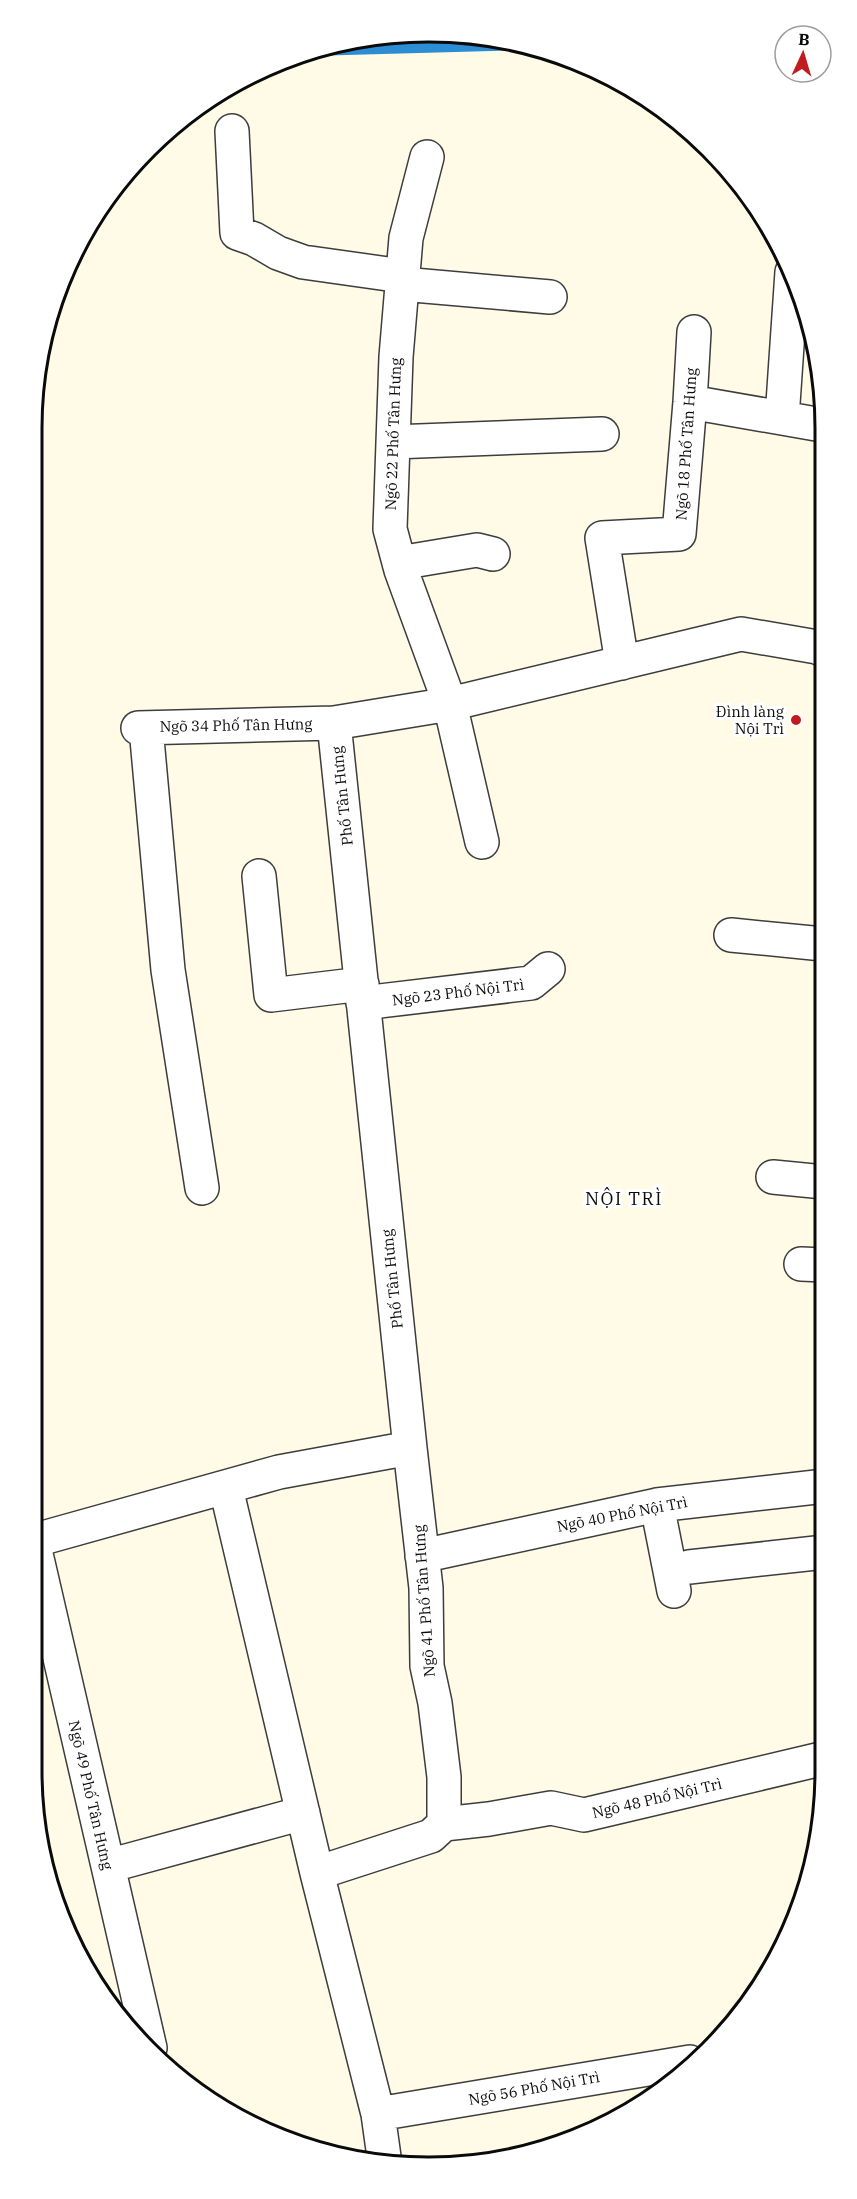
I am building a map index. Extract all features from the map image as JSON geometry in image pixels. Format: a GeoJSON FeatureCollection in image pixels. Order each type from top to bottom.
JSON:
{"type":"FeatureCollection","features":[{"type":"Feature","properties":{"kind":"street"},"geometry":{"type":"LineString","coordinates":[[232,132],[237,233],[254,239],[278,253],[303,262],[402,280],[550,297]]}},
{"type":"Feature","properties":{"kind":"street","name":"Ngõ 22 Phố Tân Hưng"},"geometry":{"type":"LineString","coordinates":[[427,157],[406,238],[396,357],[390,529],[399,563],[450,704],[482,842]]}},
{"type":"Feature","properties":{"kind":"street"},"geometry":{"type":"LineString","coordinates":[[782,418],[790,294]]}},
{"type":"Feature","properties":{"kind":"street","name":"Ngõ 18 Phố Tân Hưng"},"geometry":{"type":"LineString","coordinates":[[622,663],[602,538],[679,534],[694,332]]}},
{"type":"Feature","properties":{"kind":"street"},"geometry":{"type":"LineString","coordinates":[[690,402],[815,424]]}},
{"type":"Feature","properties":{"kind":"street"},"geometry":{"type":"LineString","coordinates":[[393,442],[602,434]]}},
{"type":"Feature","properties":{"kind":"street"},"geometry":{"type":"LineString","coordinates":[[399,563],[477,550],[493,554]]}},
{"type":"Feature","properties":{"kind":"street","name":"Ngõ 34 Phố Tân Hưng"},"geometry":{"type":"LineString","coordinates":[[202,1188],[168,970],[142,728],[334,723],[450,704],[741,634],[815,641]]}},
{"type":"Feature","properties":{"kind":"street","name":"Phố Tân Hưng"},"geometry":{"type":"LineString","coordinates":[[334,723],[410,1448]]}},
{"type":"Feature","properties":{"kind":"street","name":"Ngõ 23 Phố Nội Trì"},"geometry":{"type":"LineString","coordinates":[[259,876],[271,995],[362,993],[531,984],[548,969]]}},
{"type":"Feature","properties":{"kind":"street"},"geometry":{"type":"LineString","coordinates":[[731,935],[815,943]]}},
{"type":"Feature","properties":{"kind":"street"},"geometry":{"type":"LineString","coordinates":[[773,1178],[815,1181]]}},
{"type":"Feature","properties":{"kind":"street"},"geometry":{"type":"LineString","coordinates":[[42,1538],[279,1472],[410,1448]]}},
{"type":"Feature","properties":{"kind":"street","name":"Ngõ 41 Phố Tân Hưng"},"geometry":{"type":"LineString","coordinates":[[410,1448],[426,1588],[427,1666],[435,1703],[444,1777],[444,1824]]}},
{"type":"Feature","properties":{"kind":"street","name":"Ngõ 40 Phố Nội Trì"},"geometry":{"type":"LineString","coordinates":[[422,1556],[657,1505],[815,1487]]}},
{"type":"Feature","properties":{"kind":"street"},"geometry":{"type":"LineString","coordinates":[[226,1488],[317,1874],[378,2114],[384,2154]]}},
{"type":"Feature","properties":{"kind":"street"},"geometry":{"type":"LineString","coordinates":[[657,1505],[682,1579],[815,1554]]}},
{"type":"Feature","properties":{"kind":"street","name":"Ngõ 49 Phố Tân Hưng"},"geometry":{"type":"LineString","coordinates":[[42,1584],[147,2035]]}},
{"type":"Feature","properties":{"kind":"street","name":"Ngõ 48 Phố Nội Trì"},"geometry":{"type":"LineString","coordinates":[[317,1874],[431,1836],[444,1824],[550,1808],[584,1815],[815,1760]]}},
{"type":"Feature","properties":{"kind":"street"},"geometry":{"type":"LineString","coordinates":[[108,1866],[303,1813]]}},
{"type":"Feature","properties":{"kind":"street","name":"Ngõ 56 Phố Nội Trì"},"geometry":{"type":"LineString","coordinates":[[378,2114],[680,2064]]}},
{"type":"Feature","properties":{"kind":"waterway"},"geometry":{"type":"LineString","coordinates":[[349,50],[486,46]]}},
{"type":"Feature","properties":{"kind":"place","name":"Đình làng Nội Trì"},"geometry":{"type":"Point","coordinates":[796,720]}},
{"type":"Feature","properties":{"kind":"district","name":"NỘI TRÌ"},"geometry":{"type":"Point","coordinates":[624,1198]}}]}
